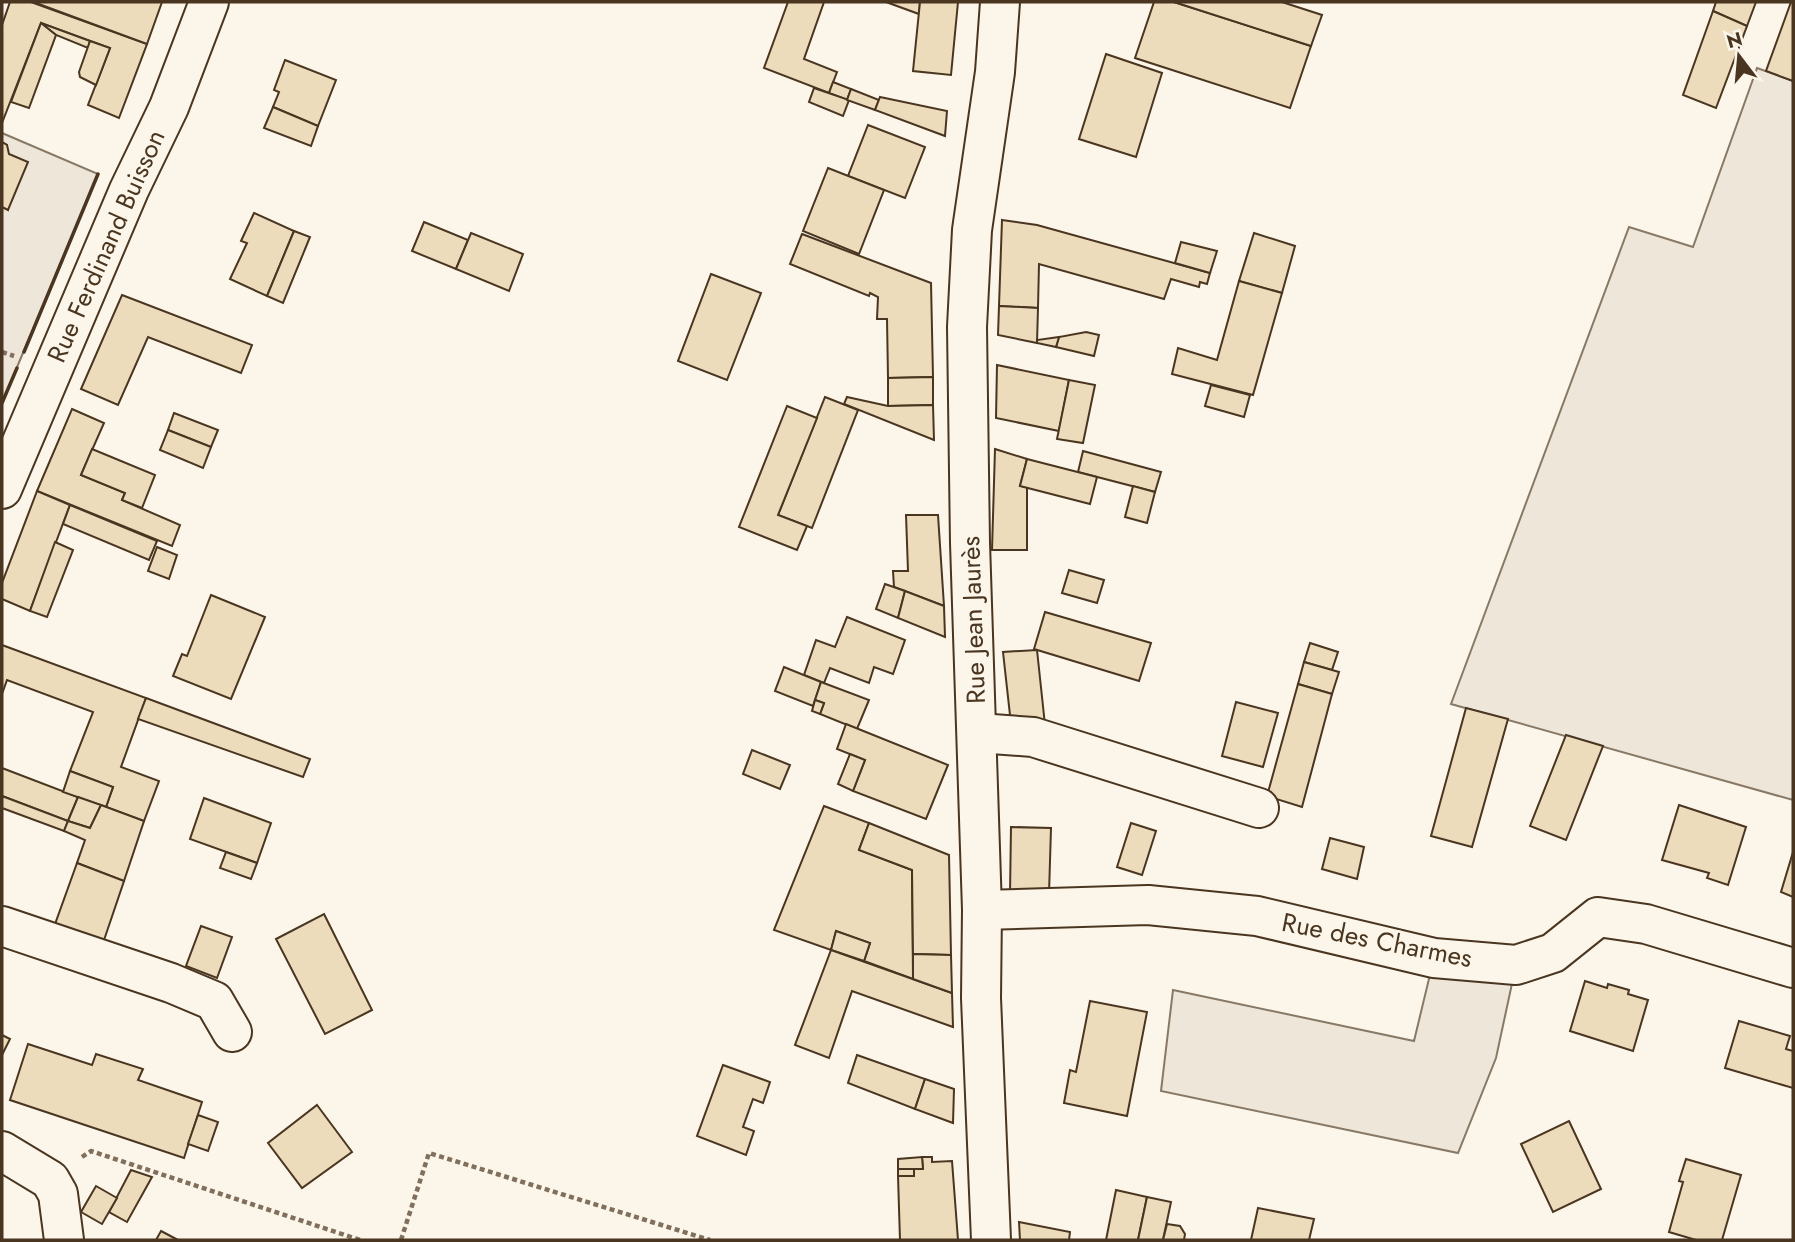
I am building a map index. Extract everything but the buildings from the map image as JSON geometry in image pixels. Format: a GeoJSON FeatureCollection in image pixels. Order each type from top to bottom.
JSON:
{"type":"FeatureCollection","features":[{"type":"Feature","properties":{"kind":"street","name":"Rue Ferdinand Buisson"},"geometry":{"type":"LineString","coordinates":[[2,489],[129,190],[169,107],[209,2]]}},
{"type":"Feature","properties":{"kind":"street","name":"Rue Jean Jaurès"},"geometry":{"type":"LineString","coordinates":[[991,1240],[981,998],[982,910],[970,543],[968,327],[972,230],[995,72],[1000,2]]}},
{"type":"Feature","properties":{"kind":"street"},"geometry":{"type":"LineString","coordinates":[[978,733],[1033,737],[1259,808]]}},
{"type":"Feature","properties":{"kind":"street","name":"Rue des Charmes"},"geometry":{"type":"LineString","coordinates":[[982,910],[1148,905],[1256,916],[1434,958],[1516,965],[1553,953],[1598,917],[1646,924],[1793,968]]}},
{"type":"Feature","properties":{"kind":"street"},"geometry":{"type":"LineString","coordinates":[[2,926],[171,983],[214,1001],[232,1032]]}},
{"type":"Feature","properties":{"kind":"street"},"geometry":{"type":"LineString","coordinates":[[2,1151],[50,1180],[58,1194],[64,1240]]}},
{"type":"Feature","properties":{"kind":"path"},"geometry":{"type":"LineString","coordinates":[[50,1180],[91,1151],[360,1240]]}},
{"type":"Feature","properties":{"kind":"path"},"geometry":{"type":"LineString","coordinates":[[401,1240],[429,1153],[710,1240]]}},
{"type":"Feature","properties":{"kind":"shaded area"},"geometry":{"type":"Polygon","coordinates":[[[1757,68],[1793,81],[1793,800],[1451,704],[1629,227],[1693,247],[1757,68]]]}},
{"type":"Feature","properties":{"kind":"shaded area"},"geometry":{"type":"Polygon","coordinates":[[[2,133],[98,174],[2,403],[2,207],[8,210],[7,145],[2,142],[2,133]]]}},
{"type":"Feature","properties":{"kind":"shaded area"},"geometry":{"type":"Polygon","coordinates":[[[1434,958],[1516,965],[1496,1058],[1458,1153],[1161,1091],[1173,990],[1414,1041],[1434,958]]]}},
{"type":"Feature","properties":{"kind":"wall"},"geometry":{"type":"LineString","coordinates":[[24,352],[98,174]]}},
{"type":"Feature","properties":{"kind":"wall"},"geometry":{"type":"LineString","coordinates":[[2,403],[17,368]]}}]}
